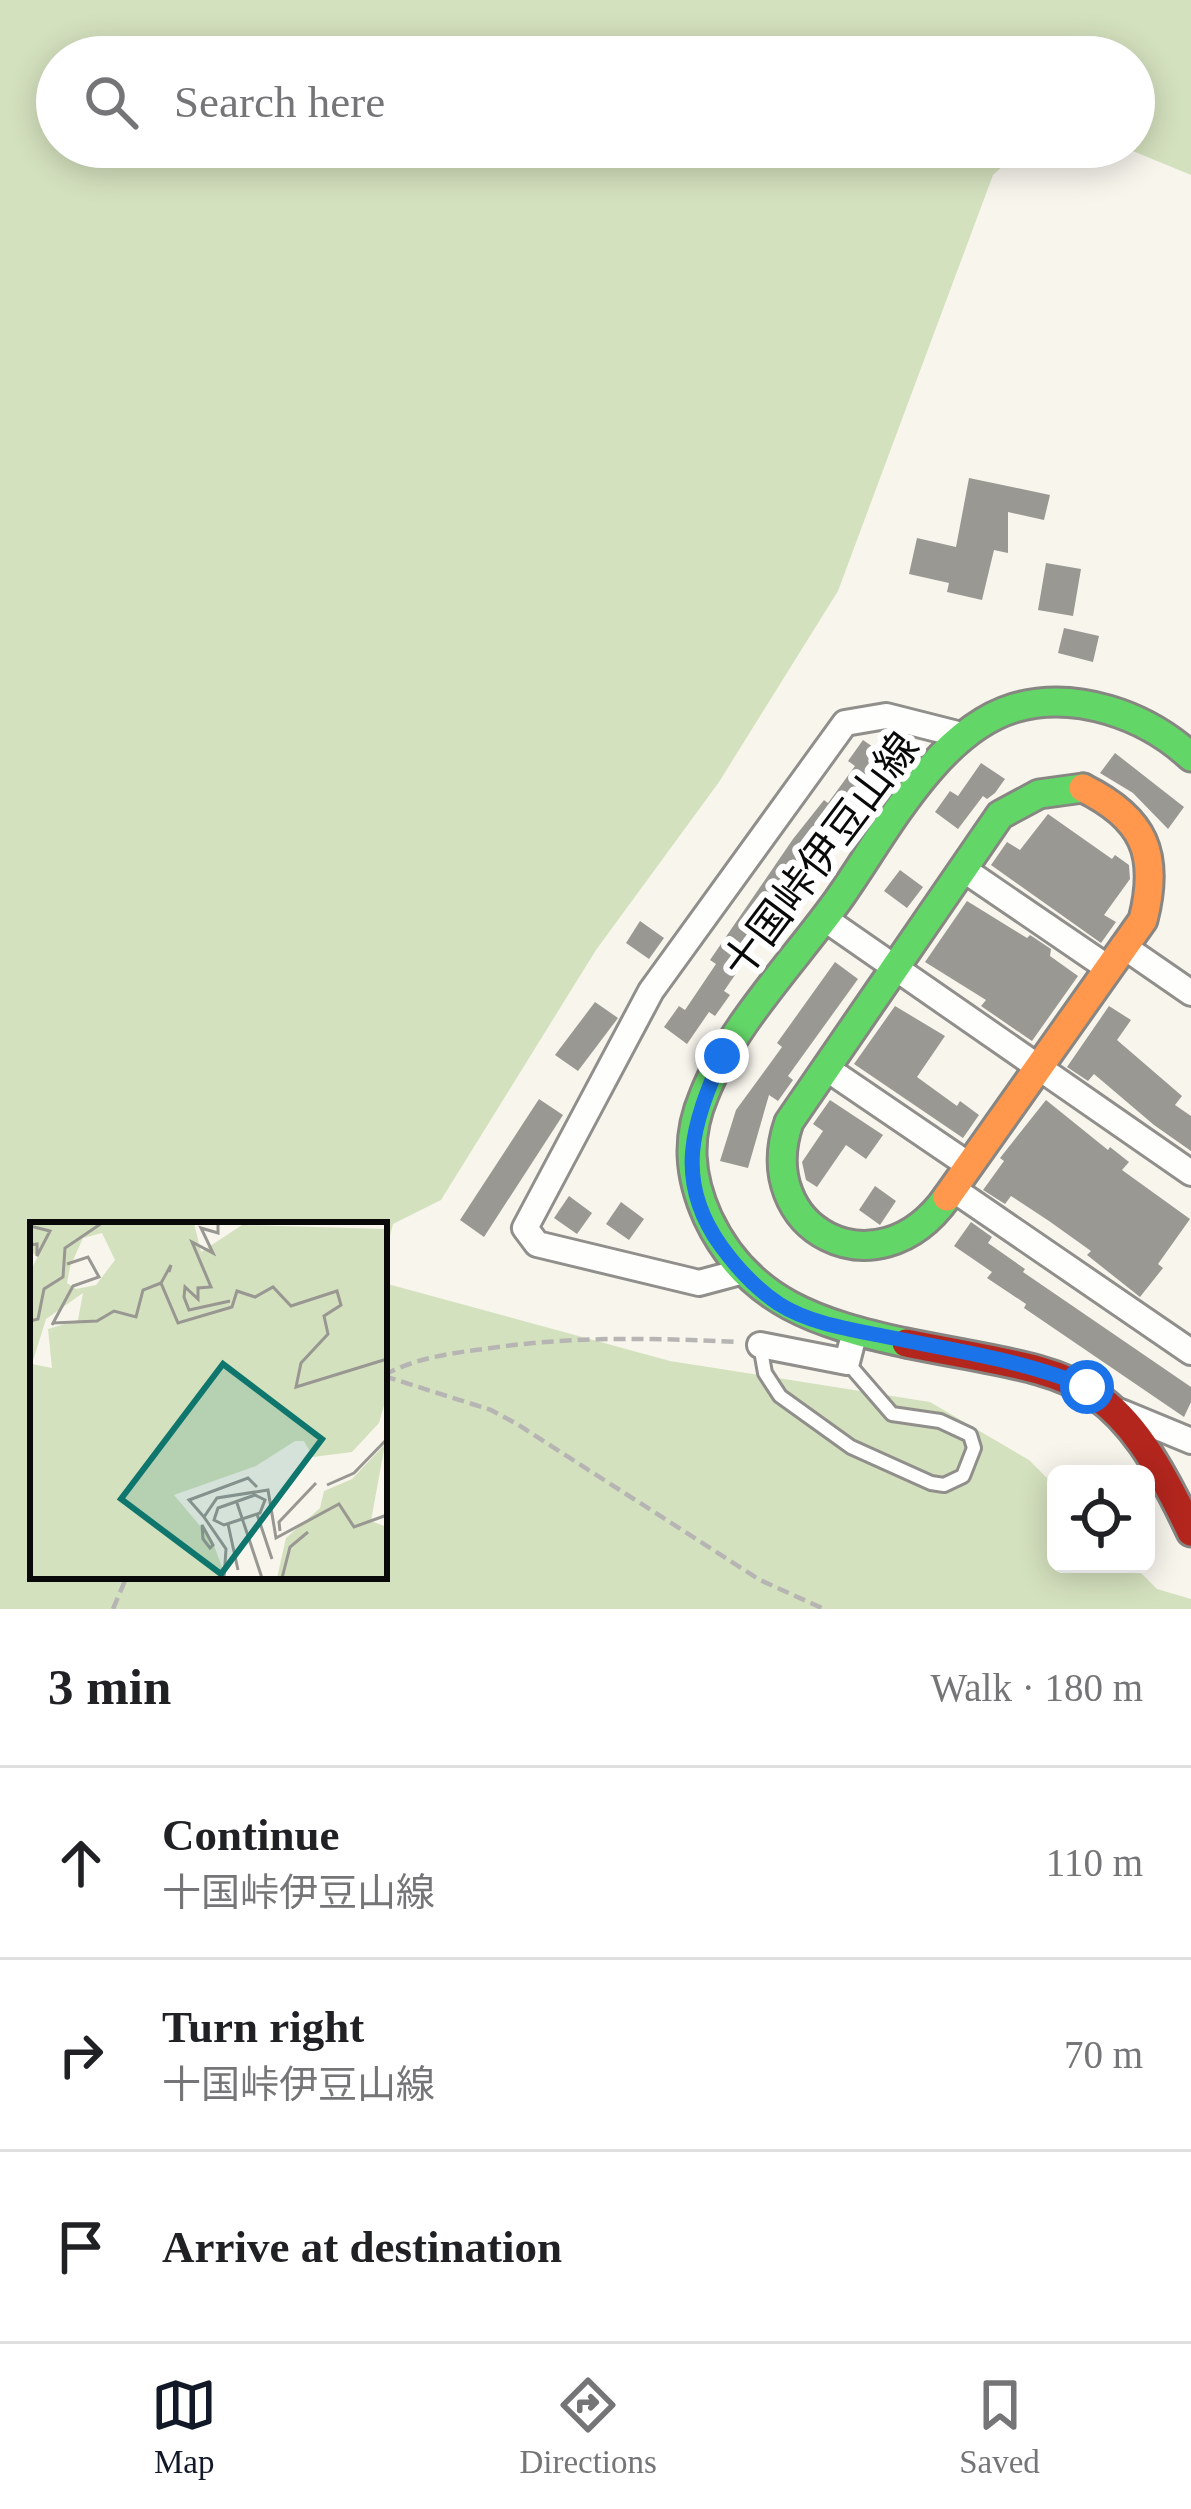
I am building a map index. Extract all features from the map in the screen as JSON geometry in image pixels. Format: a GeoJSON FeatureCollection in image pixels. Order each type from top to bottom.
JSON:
{"type":"FeatureCollection","features":[{"type":"Feature","properties":{"kind":"main road","name":"十国峠伊豆山線"},"geometry":{"type":"LineString","coordinates":[[1191,758],[1178,743],[1129,717],[1065,703],[1013,709],[965,736],[931,768],[722,1056],[695,1118],[691,1171],[710,1231],[740,1272],[778,1303],[803,1316],[855,1331],[1048,1370],[1087,1387],[1119,1412],[1167,1481],[1191,1532]]}},
{"type":"Feature","properties":{"kind":"main road"},"geometry":{"type":"LineString","coordinates":[[1083,788],[1105,797],[1140,831],[1150,853],[1149,899],[1143,920],[930,1221],[907,1239],[878,1247],[856,1246],[808,1222],[792,1202],[780,1156],[789,1122],[963,868],[1000,815],[1023,798],[1083,788]]}},
{"type":"Feature","properties":{"kind":"street"},"geometry":{"type":"LineString","coordinates":[[740,1272],[699,1283],[536,1244],[525,1228],[651,991],[845,723],[886,716],[965,736]]}},
{"type":"Feature","properties":{"kind":"street"},"geometry":{"type":"LineString","coordinates":[[963,868],[1116,957],[1191,993]]}},
{"type":"Feature","properties":{"kind":"street"},"geometry":{"type":"LineString","coordinates":[[825,919],[1191,1173]]}},
{"type":"Feature","properties":{"kind":"street"},"geometry":{"type":"LineString","coordinates":[[826,1068],[1191,1352]]}},
{"type":"Feature","properties":{"kind":"street"},"geometry":{"type":"LineString","coordinates":[[760,1345],[847,1362],[855,1331]]}},
{"type":"Feature","properties":{"kind":"street"},"geometry":{"type":"LineString","coordinates":[[1119,1412],[1191,1441]]}},
{"type":"Feature","properties":{"kind":"lane"},"geometry":{"type":"LineString","coordinates":[[760,1345],[772,1388],[850,1447],[931,1484],[944,1485],[963,1476],[974,1448],[970,1435],[940,1421],[892,1414],[847,1362]]}},
{"type":"Feature","properties":{"kind":"path"},"geometry":{"type":"LineString","coordinates":[[387,1373],[434,1356],[557,1338],[760,1345]]}},
{"type":"Feature","properties":{"kind":"path"},"geometry":{"type":"LineString","coordinates":[[387,1376],[491,1410],[760,1580],[824,1609]]}},
{"type":"Feature","properties":{"kind":"path"},"geometry":{"type":"LineString","coordinates":[[113,1609],[126,1579]]}},
{"type":"Feature","properties":{"kind":"green space"},"geometry":{"type":"Polygon","coordinates":[[[0,0],[1191,0],[1191,175],[1155,160],[1155,36],[36,36],[36,168],[1001,168],[993,175],[838,591],[719,782],[596,950],[441,1200],[393,1224],[387,1247],[387,1222],[30,1222],[30,1579],[387,1579],[387,1284],[670,1361],[930,1402],[1029,1460],[1047,1478],[1047,1573],[1141,1573],[1157,1589],[1191,1599],[1191,1609],[0,1609],[0,0]]]}},
{"type":"Feature","properties":{"kind":"building"},"geometry":{"type":"Polygon","coordinates":[[[969,478],[1050,495],[1044,520],[1008,512],[1008,553],[994,550],[982,600],[947,592],[949,583],[909,574],[917,538],[956,547],[969,478]]]}},
{"type":"Feature","properties":{"kind":"building"},"geometry":{"type":"Polygon","coordinates":[[[1046,563],[1081,569],[1073,616],[1038,610],[1046,563]]]}},
{"type":"Feature","properties":{"kind":"building"},"geometry":{"type":"Polygon","coordinates":[[[1064,628],[1099,636],[1093,662],[1058,653],[1064,628]]]}},
{"type":"Feature","properties":{"kind":"building"},"geometry":{"type":"Polygon","coordinates":[[[863,740],[886,756],[867,784],[874,788],[830,837],[724,991],[730,995],[715,1016],[709,1012],[687,1044],[664,1027],[679,1006],[685,1010],[716,964],[710,960],[793,839],[855,766],[848,761],[863,740]]]}},
{"type":"Feature","properties":{"kind":"building"},"geometry":{"type":"Polygon","coordinates":[[[1115,753],[1184,807],[1168,829],[1133,793],[1100,773],[1115,753]]]}},
{"type":"Feature","properties":{"kind":"building"},"geometry":{"type":"Polygon","coordinates":[[[981,763],[1005,779],[995,793],[987,799],[983,796],[958,829],[935,812],[950,791],[958,796],[981,763]]]}},
{"type":"Feature","properties":{"kind":"building"},"geometry":{"type":"Polygon","coordinates":[[[1048,814],[1112,859],[1115,855],[1129,865],[1130,879],[1104,915],[1116,922],[1101,943],[991,865],[1007,842],[1020,850],[1048,814]]]}},
{"type":"Feature","properties":{"kind":"building"},"geometry":{"type":"Polygon","coordinates":[[[900,870],[923,887],[907,908],[884,891],[900,870]]]}},
{"type":"Feature","properties":{"kind":"building"},"geometry":{"type":"Polygon","coordinates":[[[967,901],[1051,949],[1050,956],[1078,976],[1032,1041],[981,1006],[986,1000],[925,962],[967,901]]]}},
{"type":"Feature","properties":{"kind":"building"},"geometry":{"type":"Polygon","coordinates":[[[640,921],[664,938],[649,959],[626,943],[640,921]]]}},
{"type":"Feature","properties":{"kind":"building"},"geometry":{"type":"Polygon","coordinates":[[[835,962],[858,979],[788,1076],[793,1080],[778,1101],[769,1095],[748,1168],[720,1161],[736,1110],[835,962]]]}},
{"type":"Feature","properties":{"kind":"building"},"geometry":{"type":"Polygon","coordinates":[[[595,1002],[618,1018],[578,1071],[555,1055],[595,1002]]]}},
{"type":"Feature","properties":{"kind":"building"},"geometry":{"type":"Polygon","coordinates":[[[895,1006],[945,1036],[917,1077],[957,1106],[960,1101],[979,1115],[963,1138],[854,1064],[895,1006]]]}},
{"type":"Feature","properties":{"kind":"building"},"geometry":{"type":"Polygon","coordinates":[[[1109,1006],[1131,1020],[1117,1040],[1182,1096],[1175,1105],[1191,1116],[1191,1151],[1094,1074],[1088,1081],[1067,1067],[1109,1006]]]}},
{"type":"Feature","properties":{"kind":"building"},"geometry":{"type":"Polygon","coordinates":[[[539,1099],[563,1115],[484,1237],[460,1220],[539,1099]]]}},
{"type":"Feature","properties":{"kind":"building"},"geometry":{"type":"Polygon","coordinates":[[[830,1100],[883,1135],[866,1159],[846,1145],[817,1187],[806,1180],[802,1162],[823,1131],[813,1124],[830,1100]]]}},
{"type":"Feature","properties":{"kind":"building"},"geometry":{"type":"Polygon","coordinates":[[[1046,1100],[1129,1162],[1122,1170],[1190,1219],[1158,1264],[1163,1268],[1140,1297],[1087,1255],[1091,1251],[1049,1221],[1011,1196],[1005,1204],[983,1190],[1004,1161],[1000,1158],[1046,1100]]]}},
{"type":"Feature","properties":{"kind":"building"},"geometry":{"type":"Polygon","coordinates":[[[875,1186],[896,1201],[880,1225],[859,1210],[875,1186]]]}},
{"type":"Feature","properties":{"kind":"building"},"geometry":{"type":"Polygon","coordinates":[[[569,1196],[592,1213],[577,1234],[554,1218],[569,1196]]]}},
{"type":"Feature","properties":{"kind":"building"},"geometry":{"type":"Polygon","coordinates":[[[621,1202],[644,1219],[629,1240],[606,1224],[621,1202]]]}},
{"type":"Feature","properties":{"kind":"building"},"geometry":{"type":"Polygon","coordinates":[[[971,1222],[992,1237],[988,1243],[1023,1272],[1191,1387],[1184,1417],[987,1278],[992,1272],[954,1246],[971,1222]]]}},
{"type":"Feature","properties":{"kind":"traffic: fast"},"geometry":{"type":"LineString","coordinates":[[906,1343],[816,1318],[790,1305],[744,1271],[724,1247],[702,1202],[692,1156],[698,1111],[716,1069],[913,789],[960,739],[986,721],[1037,703],[1085,705],[1131,718],[1191,757]]}},
{"type":"Feature","properties":{"kind":"traffic: fast"},"geometry":{"type":"LineString","coordinates":[[947,1197],[919,1227],[888,1242],[856,1245],[828,1237],[804,1219],[788,1193],[782,1160],[789,1122],[1000,815],[1039,794],[1083,788]]}},
{"type":"Feature","properties":{"kind":"traffic: slow"},"geometry":{"type":"LineString","coordinates":[[947,1197],[1143,920],[1149,876],[1142,840],[1120,812],[1083,788]]}},
{"type":"Feature","properties":{"kind":"traffic: jam"},"geometry":{"type":"LineString","coordinates":[[906,1343],[1010,1363],[1082,1387],[1110,1407],[1137,1436],[1191,1532]]}},
{"type":"Feature","properties":{"kind":"route"},"geometry":{"type":"LineString","coordinates":[[722,1056],[695,1118],[691,1171],[710,1231],[740,1272],[778,1303],[803,1316],[1048,1370],[1087,1387]]}}]}
